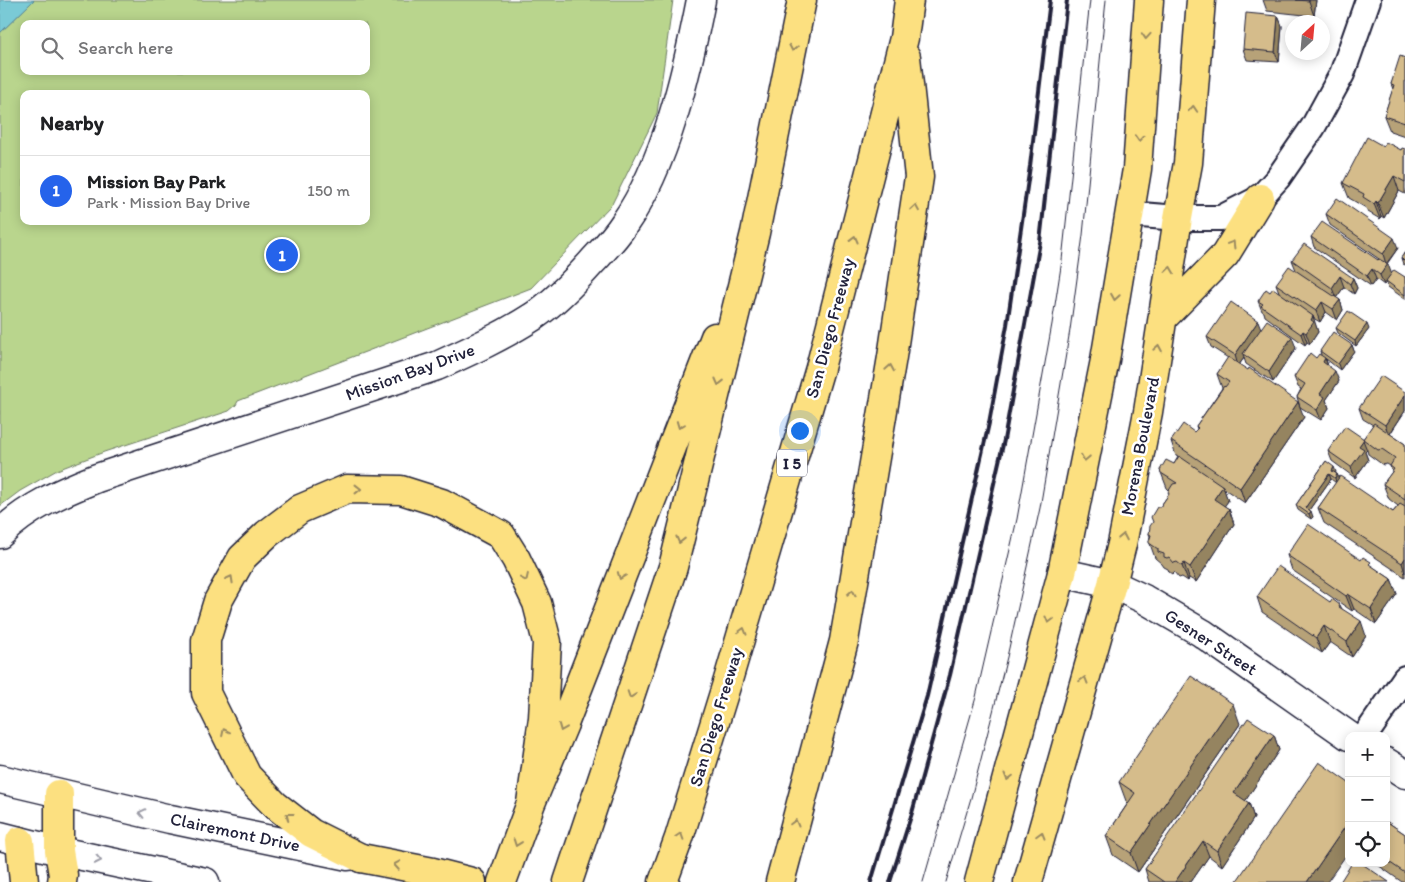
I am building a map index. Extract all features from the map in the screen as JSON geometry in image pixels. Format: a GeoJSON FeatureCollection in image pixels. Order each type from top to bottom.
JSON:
{"type":"FeatureCollection","features":[{"type":"Feature","properties":{"kind":"main road","name":"Mission Bay Drive"},"geometry":{"type":"LineString","coordinates":[[0,534],[11,523],[51,497],[97,478],[437,366],[489,343],[535,315],[574,283],[624,225],[647,184],[674,116],[701,0]]}},
{"type":"Feature","properties":{"kind":"main road"},"geometry":{"type":"LineString","coordinates":[[568,882],[673,567],[755,233],[802,0]]}},
{"type":"Feature","properties":{"kind":"main road","name":"San Diego Freeway"},"geometry":{"type":"LineString","coordinates":[[663,882],[679,838],[728,680],[820,368],[904,38],[909,0]]}},
{"type":"Feature","properties":{"kind":"main road"},"geometry":{"type":"LineString","coordinates":[[979,882],[1062,573],[1105,360],[1137,169],[1149,0]]}},
{"type":"Feature","properties":{"kind":"main road","name":"Morena Boulevard"},"geometry":{"type":"LineString","coordinates":[[1028,882],[1112,584],[1122,544],[1148,412],[1188,163],[1201,0]]}},
{"type":"Feature","properties":{"kind":"main road"},"geometry":{"type":"LineString","coordinates":[[780,882],[844,641],[891,366],[919,177],[904,38]]}},
{"type":"Feature","properties":{"kind":"main road"},"geometry":{"type":"LineString","coordinates":[[1163,318],[1225,254],[1260,198]]}},
{"type":"Feature","properties":{"kind":"main road"},"geometry":{"type":"LineString","coordinates":[[502,882],[531,803],[564,724],[755,233]]}},
{"type":"Feature","properties":{"kind":"main road"},"geometry":{"type":"LineString","coordinates":[[361,858],[312,833],[275,805],[247,776],[206,693],[206,640],[218,601],[242,558],[267,534],[300,509],[348,489],[400,490],[442,503],[501,535],[516,559],[537,603],[547,642],[543,718],[531,803]]}},
{"type":"Feature","properties":{"kind":"main road","name":"Gesner Street"},"geometry":{"type":"LineString","coordinates":[[1062,573],[1112,584],[1144,598],[1202,633],[1345,733]]}},
{"type":"Feature","properties":{"kind":"main road"},"geometry":{"type":"LineString","coordinates":[[1390,765],[1405,774]]}},
{"type":"Feature","properties":{"kind":"main road","name":"Clairemont Drive"},"geometry":{"type":"LineString","coordinates":[[0,779],[170,819],[433,872],[472,882]]}},
{"type":"Feature","properties":{"kind":"main road"},"geometry":{"type":"LineString","coordinates":[[58,794],[59,851],[63,875],[62,882]]}},
{"type":"Feature","properties":{"kind":"main road"},"geometry":{"type":"LineString","coordinates":[[10,839],[205,882]]}},
{"type":"Feature","properties":{"kind":"main road"},"geometry":{"type":"LineString","coordinates":[[10,839],[24,882]]}},
{"type":"Feature","properties":{"kind":"street"},"geometry":{"type":"LineString","coordinates":[[1129,214],[1178,218],[1221,218],[1260,198],[1278,178],[1318,120],[1342,74],[1368,0]]}},
{"type":"Feature","properties":{"kind":"street"},"geometry":{"type":"LineString","coordinates":[[1368,732],[1405,678]]}},
{"type":"Feature","properties":{"kind":"green space"},"geometry":{"type":"Polygon","coordinates":[[[34,0],[673,0],[657,113],[612,204],[531,288],[238,401],[229,411],[104,452],[57,470],[20,491],[0,506],[0,33],[34,0]]]}},
{"type":"Feature","properties":{"kind":"water"},"geometry":{"type":"Polygon","coordinates":[[[0,0],[34,0],[0,33],[0,0]]]}},
{"type":"Feature","properties":{"kind":"building"},"geometry":{"type":"Polygon","coordinates":[[[1246,13],[1278,16],[1275,52],[1243,49],[1246,13]]]}},
{"type":"Feature","properties":{"kind":"building"},"geometry":{"type":"Polygon","coordinates":[[[1400,56],[1405,58],[1405,123],[1384,116],[1394,85],[1391,84],[1400,56]]]}},
{"type":"Feature","properties":{"kind":"building"},"geometry":{"type":"Polygon","coordinates":[[[1367,137],[1383,146],[1386,142],[1401,150],[1402,148],[1405,149],[1405,182],[1394,176],[1378,203],[1376,201],[1374,204],[1363,197],[1364,194],[1343,183],[1367,137]]]}},
{"type":"Feature","properties":{"kind":"building"},"geometry":{"type":"Polygon","coordinates":[[[1337,198],[1394,238],[1383,254],[1326,214],[1337,198]]]}},
{"type":"Feature","properties":{"kind":"building"},"geometry":{"type":"Polygon","coordinates":[[[1322,222],[1378,260],[1388,264],[1380,275],[1372,269],[1367,276],[1311,237],[1322,222]]]}},
{"type":"Feature","properties":{"kind":"building"},"geometry":{"type":"Polygon","coordinates":[[[1304,244],[1353,278],[1350,284],[1340,276],[1332,288],[1292,260],[1304,244]]]}},
{"type":"Feature","properties":{"kind":"building"},"geometry":{"type":"Polygon","coordinates":[[[1405,252],[1405,262],[1401,258],[1405,252]]]}},
{"type":"Feature","properties":{"kind":"building"},"geometry":{"type":"Polygon","coordinates":[[[1289,266],[1340,300],[1333,309],[1322,302],[1316,311],[1276,284],[1289,266]]]}},
{"type":"Feature","properties":{"kind":"building"},"geometry":{"type":"Polygon","coordinates":[[[1394,270],[1405,277],[1405,295],[1386,281],[1394,270]]]}},
{"type":"Feature","properties":{"kind":"building"},"geometry":{"type":"Polygon","coordinates":[[[1273,288],[1313,316],[1311,320],[1314,322],[1306,333],[1303,331],[1301,334],[1261,306],[1263,304],[1258,301],[1266,289],[1270,292],[1273,288]]]}},
{"type":"Feature","properties":{"kind":"building"},"geometry":{"type":"Polygon","coordinates":[[[1231,302],[1258,321],[1235,355],[1207,337],[1231,302]]]}},
{"type":"Feature","properties":{"kind":"building"},"geometry":{"type":"Polygon","coordinates":[[[1348,311],[1367,324],[1355,341],[1336,328],[1348,311]]]}},
{"type":"Feature","properties":{"kind":"building"},"geometry":{"type":"Polygon","coordinates":[[[1267,320],[1292,337],[1269,372],[1243,354],[1267,320]]]}},
{"type":"Feature","properties":{"kind":"building"},"geometry":{"type":"Polygon","coordinates":[[[1333,332],[1352,345],[1338,364],[1320,351],[1333,332]]]}},
{"type":"Feature","properties":{"kind":"building"},"geometry":{"type":"Polygon","coordinates":[[[1310,353],[1316,358],[1319,354],[1325,358],[1323,362],[1335,371],[1320,394],[1325,397],[1317,410],[1297,397],[1305,384],[1294,377],[1310,353]]]}},
{"type":"Feature","properties":{"kind":"building"},"geometry":{"type":"Polygon","coordinates":[[[1228,357],[1248,370],[1249,368],[1298,402],[1240,488],[1171,441],[1183,424],[1194,432],[1198,428],[1196,426],[1224,386],[1229,382],[1217,374],[1228,357]]]}},
{"type":"Feature","properties":{"kind":"building"},"geometry":{"type":"Polygon","coordinates":[[[1381,376],[1405,392],[1405,395],[1385,425],[1359,408],[1381,376]]]}},
{"type":"Feature","properties":{"kind":"building"},"geometry":{"type":"Polygon","coordinates":[[[1374,423],[1405,444],[1405,499],[1383,484],[1394,469],[1390,466],[1395,458],[1382,449],[1378,450],[1363,439],[1374,423]]]}},
{"type":"Feature","properties":{"kind":"building"},"geometry":{"type":"Polygon","coordinates":[[[1345,426],[1364,439],[1359,446],[1364,449],[1351,467],[1328,451],[1345,426]]]}},
{"type":"Feature","properties":{"kind":"building"},"geometry":{"type":"Polygon","coordinates":[[[1179,456],[1223,486],[1214,499],[1229,509],[1190,567],[1184,563],[1182,566],[1177,562],[1174,563],[1169,557],[1164,557],[1164,554],[1158,552],[1158,549],[1149,543],[1151,535],[1149,534],[1150,526],[1153,522],[1151,517],[1169,494],[1168,492],[1173,484],[1177,483],[1161,473],[1160,470],[1166,460],[1174,464],[1179,456]]]}},
{"type":"Feature","properties":{"kind":"building"},"geometry":{"type":"Polygon","coordinates":[[[1326,461],[1334,467],[1332,471],[1337,474],[1335,478],[1329,474],[1305,508],[1311,511],[1309,514],[1296,505],[1326,461]]]}},
{"type":"Feature","properties":{"kind":"building"},"geometry":{"type":"Polygon","coordinates":[[[1340,476],[1393,512],[1400,504],[1405,507],[1405,558],[1402,563],[1318,508],[1340,476]]]}},
{"type":"Feature","properties":{"kind":"building"},"geometry":{"type":"Polygon","coordinates":[[[1308,524],[1361,560],[1363,557],[1371,562],[1369,564],[1391,579],[1371,609],[1348,594],[1346,596],[1287,555],[1308,524]]]}},
{"type":"Feature","properties":{"kind":"building"},"geometry":{"type":"Polygon","coordinates":[[[1278,566],[1330,602],[1332,599],[1340,605],[1339,607],[1361,621],[1347,642],[1324,626],[1316,638],[1257,597],[1278,566]]]}},
{"type":"Feature","properties":{"kind":"building"},"geometry":{"type":"Polygon","coordinates":[[[1191,676],[1233,704],[1131,853],[1106,836],[1135,793],[1119,782],[1191,676]]]}},
{"type":"Feature","properties":{"kind":"building"},"geometry":{"type":"Polygon","coordinates":[[[1248,718],[1274,735],[1234,793],[1249,803],[1217,851],[1203,841],[1175,882],[1164,882],[1145,869],[1248,718]]]}},
{"type":"Feature","properties":{"kind":"building"},"geometry":{"type":"Polygon","coordinates":[[[1319,762],[1345,780],[1345,827],[1307,882],[1236,882],[1319,762]]]}},
{"type":"Feature","properties":{"kind":"building"},"geometry":{"type":"Polygon","coordinates":[[[1390,824],[1405,834],[1405,873],[1390,863],[1390,824]]]}},
{"type":"Feature","properties":{"kind":"building"},"geometry":{"type":"Polygon","coordinates":[[[1349,867],[1367,867],[1389,882],[1340,882],[1349,867]]]}},
{"type":"Feature","properties":{"kind":"tram line"},"geometry":{"type":"LineString","coordinates":[[923,882],[976,697],[1017,519],[1062,260],[1090,0]]}},
{"type":"Feature","properties":{"kind":"tram line"},"geometry":{"type":"LineString","coordinates":[[946,882],[971,798],[1007,657],[1040,508],[1070,330],[1083,235],[1106,0]]}},
{"type":"Feature","properties":{"kind":"railway"},"geometry":{"type":"LineString","coordinates":[[871,882],[927,696],[989,423],[1007,325],[1030,166],[1050,0]]}},
{"type":"Feature","properties":{"kind":"railway"},"geometry":{"type":"LineString","coordinates":[[890,882],[912,813],[950,675],[1004,440],[1040,242],[1067,0]]}},
{"type":"Feature","properties":{"kind":"place","name":"Mission Bay Park"},"geometry":{"type":"Point","coordinates":[282,255]}}]}
